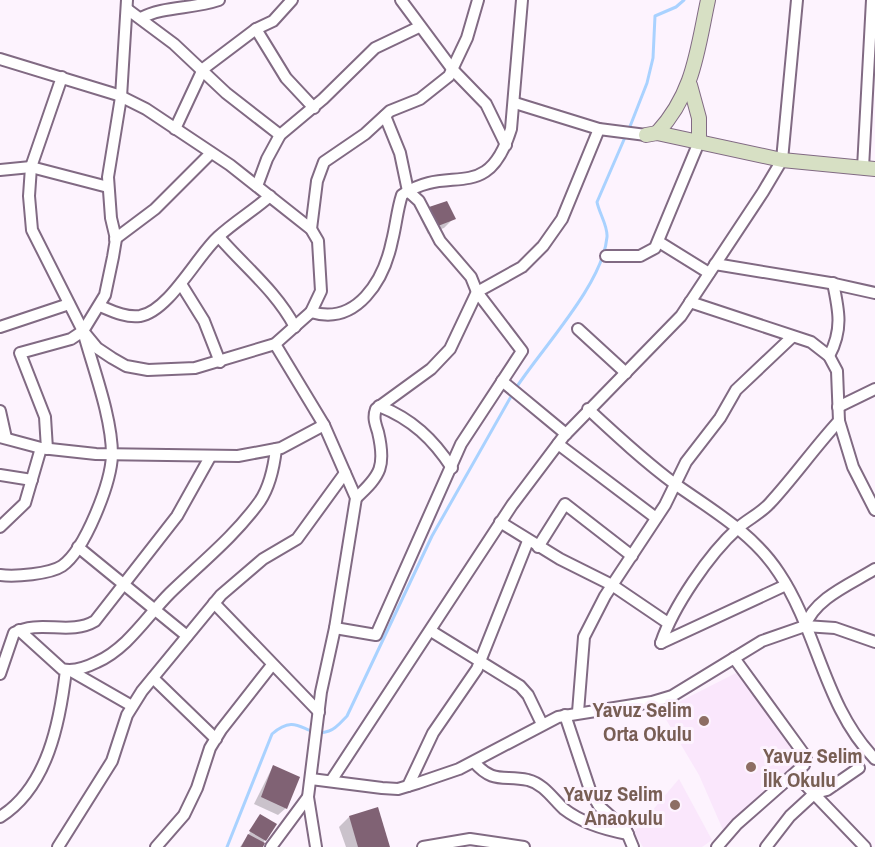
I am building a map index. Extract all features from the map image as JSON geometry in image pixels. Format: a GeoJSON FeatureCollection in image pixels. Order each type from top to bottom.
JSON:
{"type":"FeatureCollection","features":[{"type":"Feature","properties":{"kind":"street"},"geometry":{"type":"LineString","coordinates":[[141,18],[152,12],[199,7],[219,0]]}},
{"type":"Feature","properties":{"kind":"street"},"geometry":{"type":"LineString","coordinates":[[175,129],[203,69],[256,29],[273,21],[292,0]]}},
{"type":"Feature","properties":{"kind":"street"},"geometry":{"type":"LineString","coordinates":[[401,0],[453,70],[486,104],[506,145]]}},
{"type":"Feature","properties":{"kind":"street"},"geometry":{"type":"LineString","coordinates":[[311,229],[317,181],[324,162],[385,116],[435,89],[453,70],[468,38],[478,0]]}},
{"type":"Feature","properties":{"kind":"street"},"geometry":{"type":"LineString","coordinates":[[311,312],[336,315],[351,310],[370,293],[384,269],[402,195],[426,183],[471,179],[484,175],[506,145],[515,103],[522,0]]}},
{"type":"Feature","properties":{"kind":"street"},"geometry":{"type":"LineString","coordinates":[[651,134],[675,114],[690,85],[708,0]]}},
{"type":"Feature","properties":{"kind":"street"},"geometry":{"type":"LineString","coordinates":[[331,781],[345,755],[431,631],[500,522],[566,434],[681,316],[782,160],[797,0]]}},
{"type":"Feature","properties":{"kind":"street"},"geometry":{"type":"LineString","coordinates":[[515,103],[618,133],[651,134],[699,141],[782,160],[869,168],[872,0]]}},
{"type":"Feature","properties":{"kind":"street"},"geometry":{"type":"LineString","coordinates":[[127,4],[203,69],[226,93],[280,135]]}},
{"type":"Feature","properties":{"kind":"street"},"geometry":{"type":"LineString","coordinates":[[0,527],[25,503],[44,448],[45,417],[20,353],[70,339],[83,330],[105,295],[115,239],[108,187],[121,97],[127,4]]}},
{"type":"Feature","properties":{"kind":"street"},"geometry":{"type":"LineString","coordinates":[[257,186],[267,159],[280,135],[314,108],[375,48],[419,27]]}},
{"type":"Feature","properties":{"kind":"street"},"geometry":{"type":"LineString","coordinates":[[256,29],[286,78],[314,108]]}},
{"type":"Feature","properties":{"kind":"street"},"geometry":{"type":"LineString","coordinates":[[0,59],[62,77],[121,97],[146,109],[257,186],[311,229],[318,241],[321,291],[311,312],[275,344],[195,368],[148,370],[126,366],[97,348],[83,330],[32,230],[29,196],[31,167],[62,77]]}},
{"type":"Feature","properties":{"kind":"street"},"geometry":{"type":"LineString","coordinates":[[606,256],[640,256],[655,248],[659,242],[699,141],[699,118],[690,85]]}},
{"type":"Feature","properties":{"kind":"street"},"geometry":{"type":"LineString","coordinates":[[335,628],[376,634],[461,444],[506,383],[522,351],[477,292],[471,277],[440,241],[419,201],[408,191],[400,153],[385,116]]}},
{"type":"Feature","properties":{"kind":"street"},"geometry":{"type":"LineString","coordinates":[[356,498],[376,477],[382,465],[383,453],[373,416],[379,406],[431,369],[450,349],[477,292],[522,267],[543,246],[562,219],[599,129]]}},
{"type":"Feature","properties":{"kind":"street"},"geometry":{"type":"LineString","coordinates":[[115,239],[155,209],[211,153]]}},
{"type":"Feature","properties":{"kind":"street"},"geometry":{"type":"LineString","coordinates":[[0,170],[31,167],[108,187]]}},
{"type":"Feature","properties":{"kind":"street"},"geometry":{"type":"LineString","coordinates":[[100,306],[127,315],[142,316],[181,284],[219,237],[270,196]]}},
{"type":"Feature","properties":{"kind":"street"},"geometry":{"type":"LineString","coordinates":[[219,237],[253,275],[278,298],[295,327]]}},
{"type":"Feature","properties":{"kind":"street"},"geometry":{"type":"LineString","coordinates":[[659,242],[712,269],[833,283],[875,293]]}},
{"type":"Feature","properties":{"kind":"street"},"geometry":{"type":"LineString","coordinates":[[829,356],[840,331],[833,283]]}},
{"type":"Feature","properties":{"kind":"street"},"geometry":{"type":"LineString","coordinates":[[181,284],[204,321],[220,362]]}},
{"type":"Feature","properties":{"kind":"street"},"geometry":{"type":"LineString","coordinates":[[690,302],[811,342],[829,356],[837,371],[839,421],[853,467],[875,510]]}},
{"type":"Feature","properties":{"kind":"street"},"geometry":{"type":"LineString","coordinates":[[0,327],[69,304]]}},
{"type":"Feature","properties":{"kind":"street"},"geometry":{"type":"LineString","coordinates":[[578,329],[626,373]]}},
{"type":"Feature","properties":{"kind":"street"},"geometry":{"type":"LineString","coordinates":[[0,575],[47,572],[61,567],[78,547],[100,501],[112,455],[109,431],[83,330]]}},
{"type":"Feature","properties":{"kind":"street"},"geometry":{"type":"LineString","coordinates":[[578,712],[584,637],[612,585],[656,518],[686,462],[720,418],[736,390],[792,337]]}},
{"type":"Feature","properties":{"kind":"street"},"geometry":{"type":"LineString","coordinates":[[275,344],[324,425],[356,498],[317,724],[308,797],[316,847]]}},
{"type":"Feature","properties":{"kind":"street"},"geometry":{"type":"LineString","coordinates":[[506,383],[566,434]]}},
{"type":"Feature","properties":{"kind":"street"},"geometry":{"type":"LineString","coordinates":[[838,407],[875,389]]}},
{"type":"Feature","properties":{"kind":"street"},"geometry":{"type":"LineString","coordinates":[[379,406],[396,412],[425,432],[452,468]]}},
{"type":"Feature","properties":{"kind":"street"},"geometry":{"type":"LineString","coordinates":[[588,409],[674,483],[738,528],[778,571],[849,726],[875,759]]}},
{"type":"Feature","properties":{"kind":"street"},"geometry":{"type":"LineString","coordinates":[[0,411],[3,438],[44,448],[112,455],[238,456],[276,449],[302,439],[324,425]]}},
{"type":"Feature","properties":{"kind":"street"},"geometry":{"type":"LineString","coordinates":[[786,585],[661,643],[668,623],[697,578],[738,528],[758,516],[771,502],[839,421]]}},
{"type":"Feature","properties":{"kind":"street"},"geometry":{"type":"LineString","coordinates":[[558,444],[656,518]]}},
{"type":"Feature","properties":{"kind":"street"},"geometry":{"type":"LineString","coordinates":[[68,670],[107,656],[141,627],[229,538],[261,500],[268,485],[276,449]]}},
{"type":"Feature","properties":{"kind":"street"},"geometry":{"type":"LineString","coordinates":[[0,674],[7,648],[14,633],[19,630],[38,626],[71,628],[87,626],[95,621],[177,516],[210,457]]}},
{"type":"Feature","properties":{"kind":"street"},"geometry":{"type":"LineString","coordinates":[[58,847],[112,761],[132,706],[153,678],[214,603],[263,559],[297,539],[345,473]]}},
{"type":"Feature","properties":{"kind":"street"},"geometry":{"type":"LineString","coordinates":[[0,475],[32,480]]}},
{"type":"Feature","properties":{"kind":"street"},"geometry":{"type":"LineString","coordinates":[[408,786],[433,733],[480,663],[508,586],[533,544],[565,504],[632,556]]}},
{"type":"Feature","properties":{"kind":"street"},"geometry":{"type":"LineString","coordinates":[[500,522],[533,544],[612,585],[668,623]]}},
{"type":"Feature","properties":{"kind":"street"},"geometry":{"type":"LineString","coordinates":[[78,547],[187,636]]}},
{"type":"Feature","properties":{"kind":"street"},"geometry":{"type":"LineString","coordinates":[[805,626],[809,616],[822,602],[875,569]]}},
{"type":"Feature","properties":{"kind":"street"},"geometry":{"type":"LineString","coordinates":[[214,603],[319,712]]}},
{"type":"Feature","properties":{"kind":"street"},"geometry":{"type":"LineString","coordinates":[[311,779],[382,788],[408,786],[474,762],[542,724],[565,715],[652,702],[672,696],[769,638],[805,626],[835,628],[875,642]]}},
{"type":"Feature","properties":{"kind":"street"},"geometry":{"type":"LineString","coordinates":[[19,630],[68,670],[132,706]]}},
{"type":"Feature","properties":{"kind":"street"},"geometry":{"type":"LineString","coordinates":[[431,631],[520,686],[528,695],[542,724]]}},
{"type":"Feature","properties":{"kind":"street"},"geometry":{"type":"LineString","coordinates":[[717,847],[737,824],[804,765],[806,757],[734,658]]}},
{"type":"Feature","properties":{"kind":"street"},"geometry":{"type":"LineString","coordinates":[[156,847],[184,815],[216,739],[273,665]]}},
{"type":"Feature","properties":{"kind":"street"},"geometry":{"type":"LineString","coordinates":[[0,817],[13,807],[40,771],[53,738],[68,670]]}},
{"type":"Feature","properties":{"kind":"street"},"geometry":{"type":"LineString","coordinates":[[153,678],[216,739]]}},
{"type":"Feature","properties":{"kind":"street"},"geometry":{"type":"LineString","coordinates":[[565,715],[584,776],[599,806],[627,830],[633,847]]}},
{"type":"Feature","properties":{"kind":"street"},"geometry":{"type":"LineString","coordinates":[[474,762],[492,777],[529,780],[547,791],[565,809],[580,818],[603,829],[628,834]]}},
{"type":"Feature","properties":{"kind":"street"},"geometry":{"type":"LineString","coordinates":[[766,847],[790,816],[815,793],[827,790],[859,768]]}},
{"type":"Feature","properties":{"kind":"street"},"geometry":{"type":"LineString","coordinates":[[795,774],[802,784],[815,793],[865,847]]}},
{"type":"Feature","properties":{"kind":"street"},"geometry":{"type":"LineString","coordinates":[[271,847],[308,797]]}},
{"type":"Feature","properties":{"kind":"street"},"geometry":{"type":"LineString","coordinates":[[423,847],[470,839],[524,847]]}},
{"type":"Feature","properties":{"kind":"shaded area"},"geometry":{"type":"Polygon","coordinates":[[[736,673],[802,759],[723,830],[699,775],[661,711],[736,673]]]}},
{"type":"Feature","properties":{"kind":"shaded area","name":"Yavuz Selim Anaokulu"},"geometry":{"type":"Polygon","coordinates":[[[679,779],[712,840],[702,847],[643,847],[634,832],[679,779]]]}},
{"type":"Feature","properties":{"kind":"building"},"geometry":{"type":"Polygon","coordinates":[[[447,201],[456,219],[438,226],[429,207],[447,201]]]}},
{"type":"Feature","properties":{"kind":"building"},"geometry":{"type":"Polygon","coordinates":[[[273,765],[300,777],[287,809],[261,797],[273,765]]]}},
{"type":"Feature","properties":{"kind":"building"},"geometry":{"type":"Polygon","coordinates":[[[378,807],[390,847],[358,847],[349,816],[378,807]]]}},
{"type":"Feature","properties":{"kind":"building"},"geometry":{"type":"Polygon","coordinates":[[[260,814],[277,824],[266,841],[249,831],[260,814]]]}},
{"type":"Feature","properties":{"kind":"building"},"geometry":{"type":"Polygon","coordinates":[[[248,834],[265,843],[263,847],[241,847],[248,834]]]}},
{"type":"Feature","properties":{"kind":"waterway"},"geometry":{"type":"LineString","coordinates":[[629,129],[647,83],[653,58],[655,16],[676,7],[684,0]]}},
{"type":"Feature","properties":{"kind":"waterway"},"geometry":{"type":"LineString","coordinates":[[516,388],[570,315],[595,275],[607,237],[597,202],[626,135]]}},
{"type":"Feature","properties":{"kind":"waterway"},"geometry":{"type":"LineString","coordinates":[[227,847],[272,734],[281,727],[289,725],[321,733],[336,727],[347,716],[432,536],[513,393]]}},
{"type":"Feature","properties":{"kind":"place","name":"Yavuz Selim Orta Okulu"},"geometry":{"type":"Point","coordinates":[704,721]}},
{"type":"Feature","properties":{"kind":"place","name":"Yavuz Selim İlk Okulu"},"geometry":{"type":"Point","coordinates":[751,767]}},
{"type":"Feature","properties":{"kind":"place","name":"Yavuz Selim Anaokulu"},"geometry":{"type":"Point","coordinates":[675,805]}}]}
